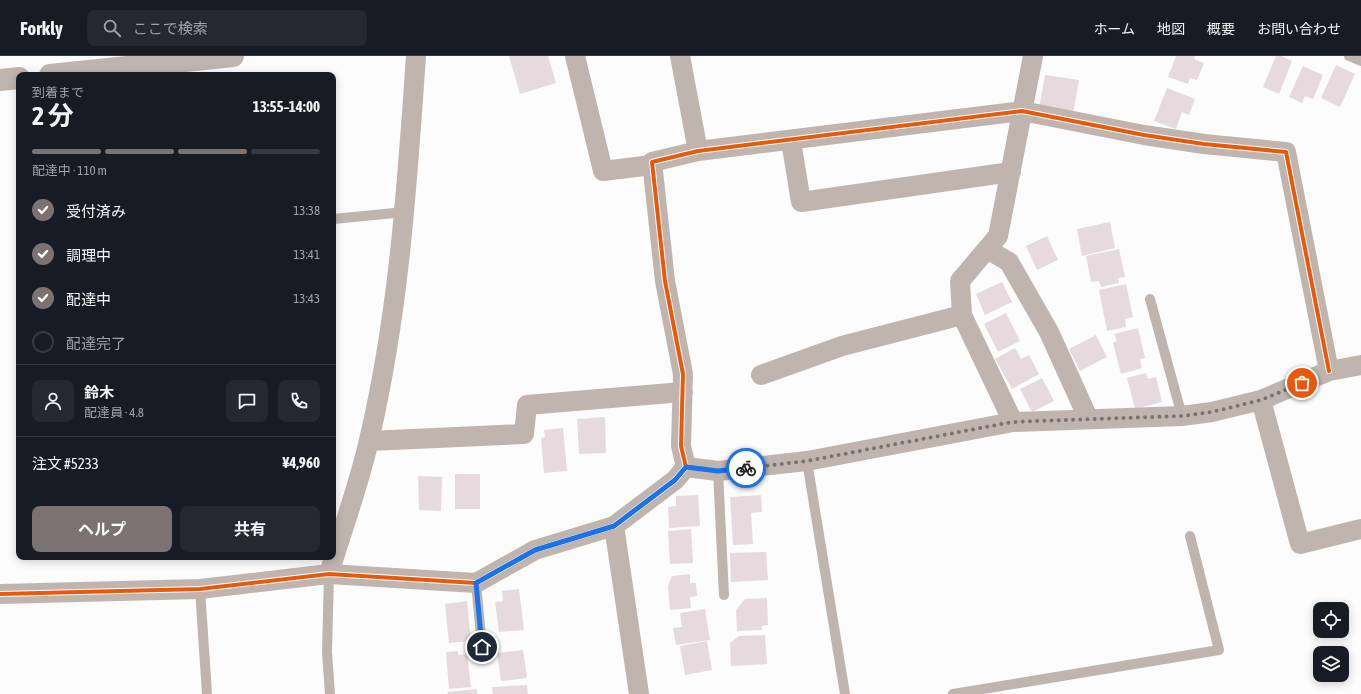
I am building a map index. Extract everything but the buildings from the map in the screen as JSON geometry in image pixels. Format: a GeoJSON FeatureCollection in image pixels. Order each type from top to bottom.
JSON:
{"type":"FeatureCollection","features":[{"type":"Feature","properties":{"kind":"street"},"geometry":{"type":"LineString","coordinates":[[71,72],[148,61],[233,56]]}},
{"type":"Feature","properties":{"kind":"street"},"geometry":{"type":"LineString","coordinates":[[336,551],[369,441],[395,306],[405,212],[416,56]]}},
{"type":"Feature","properties":{"kind":"street"},"geometry":{"type":"LineString","coordinates":[[575,56],[602,171],[652,165]]}},
{"type":"Feature","properties":{"kind":"street"},"geometry":{"type":"LineString","coordinates":[[680,56],[698,151]]}},
{"type":"Feature","properties":{"kind":"street"},"geometry":{"type":"LineString","coordinates":[[1012,422],[962,315],[960,281],[998,236],[1033,56]]}},
{"type":"Feature","properties":{"kind":"street"},"geometry":{"type":"LineString","coordinates":[[0,80],[16,78]]}},
{"type":"Feature","properties":{"kind":"street"},"geometry":{"type":"LineString","coordinates":[[686,467],[681,446],[683,374],[665,281],[652,162],[698,151],[1022,111],[1144,135],[1204,144],[1286,152],[1329,371]]}},
{"type":"Feature","properties":{"kind":"street"},"geometry":{"type":"LineString","coordinates":[[791,140],[801,202],[1010,172]]}},
{"type":"Feature","properties":{"kind":"street"},"geometry":{"type":"LineString","coordinates":[[987,249],[1009,262],[1048,332],[1088,418]]}},
{"type":"Feature","properties":{"kind":"street"},"geometry":{"type":"LineString","coordinates":[[761,375],[842,346],[962,315]]}},
{"type":"Feature","properties":{"kind":"street"},"geometry":{"type":"LineString","coordinates":[[686,467],[718,471],[807,461],[1012,422],[1088,418],[1182,416],[1212,412],[1261,400],[1329,371],[1361,365]]}},
{"type":"Feature","properties":{"kind":"street"},"geometry":{"type":"LineString","coordinates":[[369,441],[524,434],[527,405],[683,392]]}},
{"type":"Feature","properties":{"kind":"street"},"geometry":{"type":"LineString","coordinates":[[1261,400],[1300,544],[1361,528]]}},
{"type":"Feature","properties":{"kind":"street"},"geometry":{"type":"LineString","coordinates":[[0,594],[200,589],[329,574],[476,583],[535,550],[614,526],[675,480],[686,467]]}},
{"type":"Feature","properties":{"kind":"street"},"geometry":{"type":"LineString","coordinates":[[614,526],[639,694]]}},
{"type":"Feature","properties":{"kind":"street"},"geometry":{"type":"LineString","coordinates":[[329,574],[333,560]]}},
{"type":"Feature","properties":{"kind":"lane"},"geometry":{"type":"LineString","coordinates":[[1349,56],[1361,61]]}},
{"type":"Feature","properties":{"kind":"lane"},"geometry":{"type":"LineString","coordinates":[[336,219],[405,212]]}},
{"type":"Feature","properties":{"kind":"lane"},"geometry":{"type":"LineString","coordinates":[[1150,299],[1182,416]]}},
{"type":"Feature","properties":{"kind":"lane"},"geometry":{"type":"LineString","coordinates":[[807,461],[845,694]]}},
{"type":"Feature","properties":{"kind":"lane"},"geometry":{"type":"LineString","coordinates":[[718,471],[724,595]]}},
{"type":"Feature","properties":{"kind":"lane"},"geometry":{"type":"LineString","coordinates":[[953,694],[1000,690],[1219,650],[1190,536]]}},
{"type":"Feature","properties":{"kind":"lane"},"geometry":{"type":"LineString","coordinates":[[329,574],[327,652],[330,694]]}},
{"type":"Feature","properties":{"kind":"lane"},"geometry":{"type":"LineString","coordinates":[[476,583],[482,647]]}},
{"type":"Feature","properties":{"kind":"lane"},"geometry":{"type":"LineString","coordinates":[[200,589],[207,694]]}},
{"type":"Feature","properties":{"kind":"cycle path"},"geometry":{"type":"LineString","coordinates":[[0,594],[200,589],[329,574],[476,583],[535,550],[614,526],[675,480],[686,467],[681,446],[683,374],[665,281],[652,162],[698,151],[1022,111],[1144,135],[1204,144],[1286,152],[1329,371]]}},
{"type":"Feature","properties":{"kind":"way so far"},"geometry":{"type":"LineString","coordinates":[[746,468],[807,461],[1012,422],[1088,418],[1182,416],[1212,412],[1261,400],[1302,383]]}},
{"type":"Feature","properties":{"kind":"route"},"geometry":{"type":"LineString","coordinates":[[482,647],[476,583],[535,550],[614,526],[675,480],[686,467],[718,471],[746,468]]}}]}
